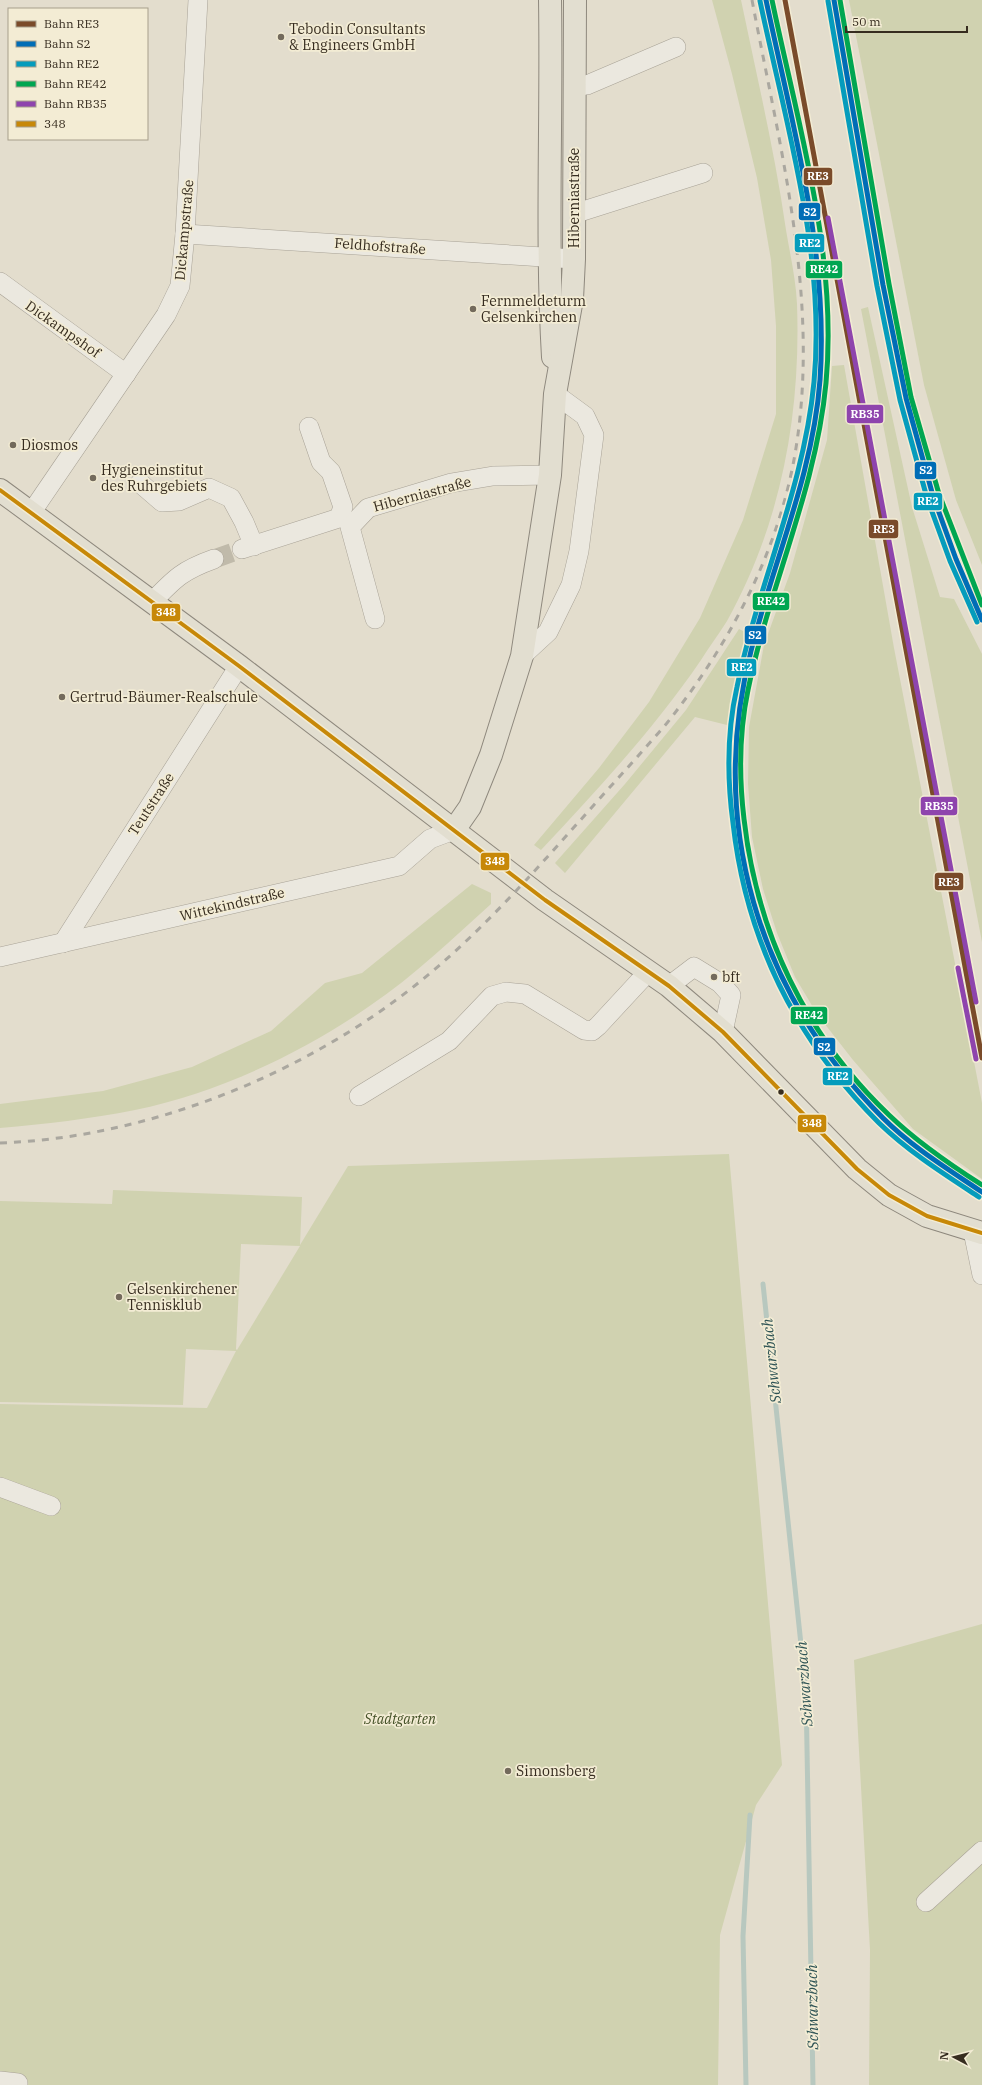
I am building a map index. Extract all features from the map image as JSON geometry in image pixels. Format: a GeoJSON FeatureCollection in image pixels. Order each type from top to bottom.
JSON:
{"type":"FeatureCollection","features":[{"type":"Feature","properties":{"kind":"main road","name":"Hiberniastraße"},"geometry":{"type":"LineString","coordinates":[[550,0],[549,298],[555,394]]}},
{"type":"Feature","properties":{"kind":"main road","name":"Hiberniastraße"},"geometry":{"type":"LineString","coordinates":[[454,830],[470,806],[492,754],[522,656],[550,475],[555,394],[572,299],[574,259],[575,0]]}},
{"type":"Feature","properties":{"kind":"main road"},"geometry":{"type":"LineString","coordinates":[[0,490],[239,666],[545,900],[669,986],[723,1032],[862,1174],[888,1195],[927,1216],[978,1232]]}},
{"type":"Feature","properties":{"kind":"street","name":"Dickampstraße"},"geometry":{"type":"LineString","coordinates":[[31,513],[166,316],[180,286],[185,234],[198,0]]}},
{"type":"Feature","properties":{"kind":"street"},"geometry":{"type":"LineString","coordinates":[[575,87],[587,84],[676,47]]}},
{"type":"Feature","properties":{"kind":"street"},"geometry":{"type":"LineString","coordinates":[[574,212],[583,211],[703,173]]}},
{"type":"Feature","properties":{"kind":"street","name":"Feldhofstraße"},"geometry":{"type":"LineString","coordinates":[[185,234],[574,259]]}},
{"type":"Feature","properties":{"kind":"street","name":"Dickampshof"},"geometry":{"type":"LineString","coordinates":[[4,290],[126,374]]}},
{"type":"Feature","properties":{"kind":"street"},"geometry":{"type":"LineString","coordinates":[[522,656],[548,632],[571,585],[579,551],[594,436],[585,416],[555,394]]}},
{"type":"Feature","properties":{"kind":"street"},"geometry":{"type":"LineString","coordinates":[[140,483],[162,502],[179,501],[209,488],[231,498],[244,522],[248,548],[339,518],[343,507],[331,472],[321,462],[309,427]]}},
{"type":"Feature","properties":{"kind":"street","name":"Hiberniastraße"},"geometry":{"type":"LineString","coordinates":[[376,619],[350,527],[368,508],[451,483],[493,476],[550,475]]}},
{"type":"Feature","properties":{"kind":"street"},"geometry":{"type":"LineString","coordinates":[[152,602],[173,580],[190,568],[214,559]]}},
{"type":"Feature","properties":{"kind":"street","name":"Teutstraße"},"geometry":{"type":"LineString","coordinates":[[63,943],[239,666]]}},
{"type":"Feature","properties":{"kind":"street","name":"Wittekindstraße"},"geometry":{"type":"LineString","coordinates":[[0,957],[399,866],[430,839],[454,830]]}},
{"type":"Feature","properties":{"kind":"street"},"geometry":{"type":"LineString","coordinates":[[669,986],[694,967],[720,983],[731,995],[723,1032]]}},
{"type":"Feature","properties":{"kind":"street"},"geometry":{"type":"LineString","coordinates":[[359,1096],[449,1041],[492,996],[506,992],[525,994],[584,1030],[592,1031],[648,972]]}},
{"type":"Feature","properties":{"kind":"street"},"geometry":{"type":"LineString","coordinates":[[978,1232],[982,1275]]}},
{"type":"Feature","properties":{"kind":"street"},"geometry":{"type":"LineString","coordinates":[[0,1488],[51,1506]]}},
{"type":"Feature","properties":{"kind":"street"},"geometry":{"type":"LineString","coordinates":[[926,1902],[982,1851]]}},
{"type":"Feature","properties":{"kind":"street"},"geometry":{"type":"LineString","coordinates":[[0,2081],[18,2083],[18,2085]]}},
{"type":"Feature","properties":{"kind":"green space"},"geometry":{"type":"Polygon","coordinates":[[[712,0],[741,0],[782,201],[794,276],[797,304],[795,387],[791,428],[784,468],[774,507],[761,546],[746,584],[724,626],[683,685],[645,734],[541,850],[534,845],[599,768],[649,702],[700,618],[743,520],[776,414],[776,326],[771,260],[757,178],[732,74],[712,0]]]}},
{"type":"Feature","properties":{"kind":"green space"},"geometry":{"type":"Polygon","coordinates":[[[849,0],[982,0],[982,565],[956,500],[924,385],[849,0]]]}},
{"type":"Feature","properties":{"kind":"green space"},"geometry":{"type":"Polygon","coordinates":[[[868,307],[912,507],[940,597],[954,599],[982,654],[982,942],[861,309],[868,307]]]}},
{"type":"Feature","properties":{"kind":"green space"},"geometry":{"type":"Polygon","coordinates":[[[844,365],[894,648],[982,1103],[982,1179],[913,1129],[853,1060],[817,1014],[795,977],[777,933],[763,889],[752,837],[748,784],[749,727],[764,645],[790,573],[827,440],[832,366],[844,365]]]}},
{"type":"Feature","properties":{"kind":"green space"},"geometry":{"type":"Polygon","coordinates":[[[739,629],[749,634],[731,726],[695,717],[565,873],[555,863],[625,784],[686,710],[739,629]]]}},
{"type":"Feature","properties":{"kind":"green space"},"geometry":{"type":"Polygon","coordinates":[[[472,884],[491,893],[491,904],[432,957],[387,994],[345,1023],[288,1055],[228,1082],[166,1103],[101,1116],[0,1128],[0,1104],[103,1091],[192,1067],[271,1031],[325,983],[362,973],[472,884]]]}},
{"type":"Feature","properties":{"kind":"green space","name":"Stadtgarten"},"geometry":{"type":"Polygon","coordinates":[[[729,1154],[782,1765],[756,1805],[720,1935],[718,2085],[0,2085],[0,1404],[207,1408],[236,1351],[186,1349],[183,1405],[0,1402],[0,1201],[112,1204],[113,1190],[302,1197],[300,1245],[348,1166],[729,1154]],[[241,1244],[237,1350],[300,1246],[241,1244]]]}},
{"type":"Feature","properties":{"kind":"green space"},"geometry":{"type":"Polygon","coordinates":[[[982,1624],[982,2085],[869,2085],[870,1950],[854,1660],[982,1624]]]}},
{"type":"Feature","properties":{"kind":"waterway","name":"Schwarzbach"},"geometry":{"type":"LineString","coordinates":[[763,1284],[806,1692],[813,2085]]}},
{"type":"Feature","properties":{"kind":"waterway"},"geometry":{"type":"LineString","coordinates":[[746,2085],[743,1936],[750,1815]]}},
{"type":"Feature","properties":{"kind":"tunnel"},"geometry":{"type":"LineString","coordinates":[[214,559],[242,549]]}},
{"type":"Feature","properties":{"kind":"railway"},"geometry":{"type":"LineString","coordinates":[[0,1143],[52,1139],[105,1130],[157,1117],[208,1100],[259,1080],[307,1056],[353,1029],[396,1000],[450,956],[524,883],[667,723],[711,662],[748,596],[777,527],[795,454],[802,397],[803,340],[800,283],[794,226],[785,169],[752,0]]}},
{"type":"Feature","properties":{"kind":"rail line","name":"S2"},"geometry":{"type":"LineString","coordinates":[[766,0],[797,141],[814,236],[819,284],[821,332],[820,380],[810,449],[792,517],[760,617],[751,651],[739,716],[735,779],[740,842],[754,902],[775,961],[803,1017],[840,1069],[894,1129],[931,1157],[982,1192]]}},
{"type":"Feature","properties":{"kind":"rail line","name":"RE42"},"geometry":{"type":"LineString","coordinates":[[772,0],[804,142],[813,190],[821,239],[826,287],[828,335],[826,383],[821,423],[813,462],[757,652],[745,706],[741,739],[741,787],[744,819],[751,861],[760,902],[773,942],[790,980],[810,1016],[833,1051],[859,1084],[900,1125],[957,1169],[982,1185]]}},
{"type":"Feature","properties":{"kind":"rail line","name":"RE3"},"geometry":{"type":"LineString","coordinates":[[785,0],[982,1058]]}},
{"type":"Feature","properties":{"kind":"rail line","name":"S2"},"geometry":{"type":"LineString","coordinates":[[834,0],[883,285],[906,398],[933,496],[956,559],[982,620]]}},
{"type":"Feature","properties":{"kind":"rail line","name":"RE42"},"geometry":{"type":"LineString","coordinates":[[840,0],[889,284],[911,397],[939,494],[982,605]]}},
{"type":"Feature","properties":{"kind":"rail line","name":"RE2"},"geometry":{"type":"LineString","coordinates":[[760,1],[792,142],[801,190],[809,238],[814,286],[816,334],[814,382],[809,421],[801,460],[791,498],[756,611],[737,687],[731,720],[729,755],[731,806],[740,866],[750,908],[763,947],[780,986],[800,1022],[823,1058],[849,1091],[890,1134],[927,1162],[979,1197]]}},
{"type":"Feature","properties":{"kind":"rail line","name":"RE2"},"geometry":{"type":"LineString","coordinates":[[828,1],[877,286],[900,400],[927,498],[950,561],[977,622]]}},
{"type":"Feature","properties":{"kind":"rail line","name":"RB35"},"geometry":{"type":"LineString","coordinates":[[828,218],[976,1002]]}},
{"type":"Feature","properties":{"kind":"rail line","name":"RB35"},"geometry":{"type":"LineString","coordinates":[[958,968],[976,1059]]}},
{"type":"Feature","properties":{"kind":"transit line","name":"348"},"geometry":{"type":"LineString","coordinates":[[0,490],[239,666],[545,900],[669,986],[723,1032],[857,1169],[889,1195],[927,1216],[982,1233]]}},
{"type":"Feature","properties":{"kind":"place","name":"Tebodin Consultants & Engineers GmbH"},"geometry":{"type":"Point","coordinates":[281,37]}},
{"type":"Feature","properties":{"kind":"place","name":"Fernmeldeturm Gelsenkirchen"},"geometry":{"type":"Point","coordinates":[473,309]}},
{"type":"Feature","properties":{"kind":"place","name":"Diosmos"},"geometry":{"type":"Point","coordinates":[13,445]}},
{"type":"Feature","properties":{"kind":"place","name":"Hygieneinstitut des Ruhrgebiets"},"geometry":{"type":"Point","coordinates":[93,478]}},
{"type":"Feature","properties":{"kind":"place","name":"Gertrud-Bäumer-Realschule"},"geometry":{"type":"Point","coordinates":[62,697]}},
{"type":"Feature","properties":{"kind":"place","name":"bft"},"geometry":{"type":"Point","coordinates":[714,977]}},
{"type":"Feature","properties":{"kind":"place","name":"Gelsenkirchener Tennisklub"},"geometry":{"type":"Point","coordinates":[119,1297]}},
{"type":"Feature","properties":{"kind":"place","name":"Simonsberg"},"geometry":{"type":"Point","coordinates":[508,1771]}}]}
